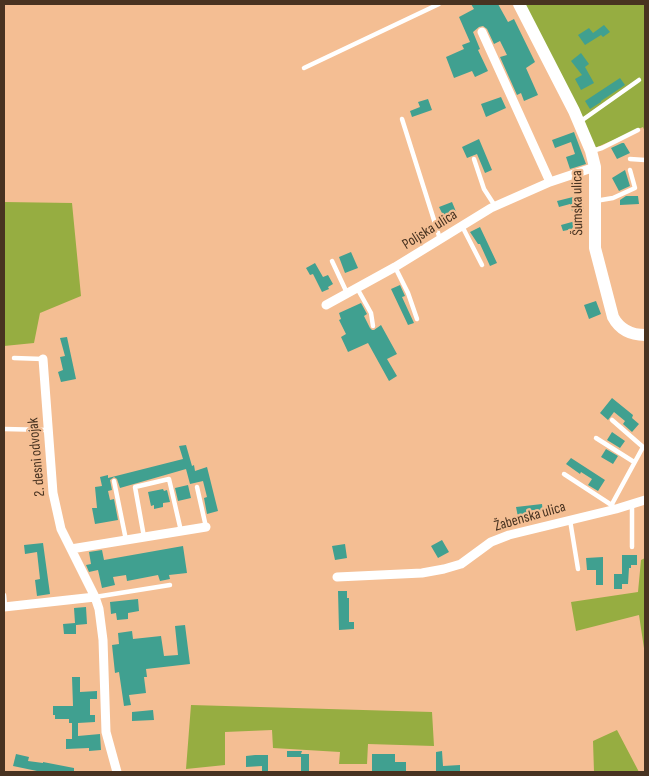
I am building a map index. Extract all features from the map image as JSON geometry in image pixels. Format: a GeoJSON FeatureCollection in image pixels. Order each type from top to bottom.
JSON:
{"type":"FeatureCollection","features":[{"type":"Feature","properties":{"kind":"street","name":"Šumska ulica"},"geometry":{"type":"LineString","coordinates":[[519,4],[579,122],[591,151],[595,167],[595,248],[613,317],[619,326],[627,332],[645,335]]}},
{"type":"Feature","properties":{"kind":"street"},"geometry":{"type":"LineString","coordinates":[[482,32],[550,182]]}},
{"type":"Feature","properties":{"kind":"street","name":"Poljska ulica"},"geometry":{"type":"LineString","coordinates":[[326,305],[395,267],[495,206],[550,182],[595,167]]}},
{"type":"Feature","properties":{"kind":"street","name":"2. desni odvojak"},"geometry":{"type":"LineString","coordinates":[[43,359],[47,430],[57,517],[61,529],[95,597],[101,621],[106,732],[117,772]]}},
{"type":"Feature","properties":{"kind":"street","name":"Žabenska ulica"},"geometry":{"type":"LineString","coordinates":[[337,577],[422,573],[444,569],[461,564],[491,542],[509,535],[570,520],[614,506],[645,500]]}},
{"type":"Feature","properties":{"kind":"street"},"geometry":{"type":"LineString","coordinates":[[71,549],[206,527]]}},
{"type":"Feature","properties":{"kind":"street"},"geometry":{"type":"LineString","coordinates":[[5,607],[95,597]]}},
{"type":"Feature","properties":{"kind":"lane"},"geometry":{"type":"LineString","coordinates":[[304,68],[439,4]]}},
{"type":"Feature","properties":{"kind":"lane"},"geometry":{"type":"LineString","coordinates":[[579,122],[639,80]]}},
{"type":"Feature","properties":{"kind":"lane"},"geometry":{"type":"LineString","coordinates":[[402,119],[440,239]]}},
{"type":"Feature","properties":{"kind":"lane"},"geometry":{"type":"LineString","coordinates":[[591,151],[602,148],[638,130]]}},
{"type":"Feature","properties":{"kind":"lane"},"geometry":{"type":"LineString","coordinates":[[474,159],[484,189],[495,206]]}},
{"type":"Feature","properties":{"kind":"lane"},"geometry":{"type":"LineString","coordinates":[[630,159],[645,160]]}},
{"type":"Feature","properties":{"kind":"lane"},"geometry":{"type":"LineString","coordinates":[[595,201],[613,198],[635,188],[630,170]]}},
{"type":"Feature","properties":{"kind":"lane"},"geometry":{"type":"LineString","coordinates":[[462,226],[482,265]]}},
{"type":"Feature","properties":{"kind":"lane"},"geometry":{"type":"LineString","coordinates":[[332,261],[347,294]]}},
{"type":"Feature","properties":{"kind":"lane"},"geometry":{"type":"LineString","coordinates":[[395,267],[408,293],[417,319]]}},
{"type":"Feature","properties":{"kind":"lane"},"geometry":{"type":"LineString","coordinates":[[357,288],[371,313],[373,326]]}},
{"type":"Feature","properties":{"kind":"lane"},"geometry":{"type":"LineString","coordinates":[[14,358],[43,359]]}},
{"type":"Feature","properties":{"kind":"lane"},"geometry":{"type":"LineString","coordinates":[[564,474],[614,506],[643,447],[612,420]]}},
{"type":"Feature","properties":{"kind":"lane"},"geometry":{"type":"LineString","coordinates":[[4,429],[47,430]]}},
{"type":"Feature","properties":{"kind":"lane"},"geometry":{"type":"LineString","coordinates":[[596,438],[634,462]]}},
{"type":"Feature","properties":{"kind":"lane"},"geometry":{"type":"LineString","coordinates":[[144,537],[135,487],[170,479],[181,531]]}},
{"type":"Feature","properties":{"kind":"lane"},"geometry":{"type":"LineString","coordinates":[[114,481],[126,540]]}},
{"type":"Feature","properties":{"kind":"lane"},"geometry":{"type":"LineString","coordinates":[[197,487],[206,527]]}},
{"type":"Feature","properties":{"kind":"lane"},"geometry":{"type":"LineString","coordinates":[[632,504],[632,547]]}},
{"type":"Feature","properties":{"kind":"lane"},"geometry":{"type":"LineString","coordinates":[[570,520],[578,570]]}},
{"type":"Feature","properties":{"kind":"lane"},"geometry":{"type":"LineString","coordinates":[[95,597],[170,585]]}},
{"type":"Feature","properties":{"kind":"lane"},"geometry":{"type":"LineString","coordinates":[[4,595],[5,607]]}},
{"type":"Feature","properties":{"kind":"green space"},"geometry":{"type":"Polygon","coordinates":[[[523,4],[645,4],[645,132],[643,127],[595,148],[523,4]]]}},
{"type":"Feature","properties":{"kind":"green space"},"geometry":{"type":"Polygon","coordinates":[[[4,202],[72,203],[81,296],[40,313],[34,343],[4,346],[4,202]]]}},
{"type":"Feature","properties":{"kind":"green space"},"geometry":{"type":"Polygon","coordinates":[[[645,558],[645,655],[639,615],[576,631],[571,602],[638,592],[641,560],[645,558]]]}},
{"type":"Feature","properties":{"kind":"green space"},"geometry":{"type":"Polygon","coordinates":[[[191,705],[432,712],[434,746],[368,744],[367,764],[339,764],[340,752],[273,748],[272,730],[225,732],[225,765],[186,769],[191,705]]]}},
{"type":"Feature","properties":{"kind":"green space"},"geometry":{"type":"Polygon","coordinates":[[[617,730],[639,772],[594,772],[593,741],[617,730]]]}},
{"type":"Feature","properties":{"kind":"building"},"geometry":{"type":"Polygon","coordinates":[[[471,4],[498,4],[508,22],[514,19],[535,62],[526,68],[538,95],[524,101],[521,93],[517,95],[500,57],[507,55],[500,41],[494,44],[487,29],[483,26],[473,32],[480,49],[478,50],[488,71],[475,77],[472,71],[454,78],[446,57],[464,49],[462,45],[470,42],[459,17],[474,9],[471,4]]]}},
{"type":"Feature","properties":{"kind":"building"},"geometry":{"type":"Polygon","coordinates":[[[604,25],[610,32],[585,45],[578,35],[589,28],[593,33],[604,25]]]}},
{"type":"Feature","properties":{"kind":"building"},"geometry":{"type":"Polygon","coordinates":[[[581,53],[589,64],[585,67],[594,83],[581,90],[575,79],[582,75],[571,61],[581,53]]]}},
{"type":"Feature","properties":{"kind":"building"},"geometry":{"type":"Polygon","coordinates":[[[620,78],[625,85],[590,109],[585,101],[620,78]]]}},
{"type":"Feature","properties":{"kind":"building"},"geometry":{"type":"Polygon","coordinates":[[[501,97],[506,108],[486,117],[481,104],[501,97]]]}},
{"type":"Feature","properties":{"kind":"building"},"geometry":{"type":"Polygon","coordinates":[[[428,99],[432,110],[412,117],[410,111],[420,107],[418,102],[428,99]]]}},
{"type":"Feature","properties":{"kind":"building"},"geometry":{"type":"Polygon","coordinates":[[[574,132],[586,164],[570,169],[566,157],[575,154],[571,142],[555,148],[552,140],[574,132]]]}},
{"type":"Feature","properties":{"kind":"building"},"geometry":{"type":"Polygon","coordinates":[[[479,139],[492,170],[485,173],[477,154],[467,158],[462,147],[479,139]]]}},
{"type":"Feature","properties":{"kind":"building"},"geometry":{"type":"Polygon","coordinates":[[[624,143],[630,153],[617,159],[611,148],[624,143]]]}},
{"type":"Feature","properties":{"kind":"building"},"geometry":{"type":"Polygon","coordinates":[[[625,170],[630,186],[619,191],[612,178],[625,170]]]}},
{"type":"Feature","properties":{"kind":"building"},"geometry":{"type":"Polygon","coordinates":[[[581,195],[584,209],[572,211],[570,204],[559,207],[557,201],[581,195]]]}},
{"type":"Feature","properties":{"kind":"building"},"geometry":{"type":"Polygon","coordinates":[[[626,196],[638,196],[639,204],[620,205],[620,200],[626,196]]]}},
{"type":"Feature","properties":{"kind":"building"},"geometry":{"type":"Polygon","coordinates":[[[452,202],[457,214],[444,217],[439,207],[452,202]]]}},
{"type":"Feature","properties":{"kind":"building"},"geometry":{"type":"Polygon","coordinates":[[[579,220],[582,230],[574,233],[573,229],[563,231],[561,225],[579,220]]]}},
{"type":"Feature","properties":{"kind":"building"},"geometry":{"type":"Polygon","coordinates":[[[480,227],[497,263],[490,266],[480,244],[478,244],[470,232],[480,227]]]}},
{"type":"Feature","properties":{"kind":"building"},"geometry":{"type":"Polygon","coordinates":[[[351,252],[358,268],[345,273],[339,257],[351,252]]]}},
{"type":"Feature","properties":{"kind":"building"},"geometry":{"type":"Polygon","coordinates":[[[315,263],[323,277],[328,275],[333,284],[328,287],[329,289],[322,292],[313,274],[310,275],[306,268],[315,263]]]}},
{"type":"Feature","properties":{"kind":"building"},"geometry":{"type":"Polygon","coordinates":[[[400,285],[405,296],[402,297],[414,323],[408,325],[391,289],[400,285]]]}},
{"type":"Feature","properties":{"kind":"building"},"geometry":{"type":"Polygon","coordinates":[[[596,301],[601,314],[589,319],[584,305],[596,301]]]}},
{"type":"Feature","properties":{"kind":"building"},"geometry":{"type":"Polygon","coordinates":[[[361,303],[367,314],[364,316],[370,328],[374,330],[381,325],[397,354],[387,359],[397,376],[389,381],[368,343],[348,352],[341,337],[346,334],[339,320],[341,319],[339,313],[361,303]]]}},
{"type":"Feature","properties":{"kind":"building"},"geometry":{"type":"Polygon","coordinates":[[[67,337],[76,379],[61,382],[58,372],[63,370],[60,357],[65,356],[60,338],[67,337]]]}},
{"type":"Feature","properties":{"kind":"building"},"geometry":{"type":"Polygon","coordinates":[[[612,398],[633,415],[632,418],[639,424],[632,432],[623,424],[625,421],[614,412],[608,420],[600,413],[612,398]]]}},
{"type":"Feature","properties":{"kind":"building"},"geometry":{"type":"Polygon","coordinates":[[[612,432],[625,441],[620,448],[607,440],[612,432]]]}},
{"type":"Feature","properties":{"kind":"building"},"geometry":{"type":"Polygon","coordinates":[[[186,445],[195,471],[207,467],[218,511],[207,514],[204,498],[207,497],[203,481],[190,484],[186,469],[120,488],[117,479],[114,477],[110,480],[112,490],[108,491],[110,500],[114,499],[118,520],[95,524],[92,508],[97,508],[95,487],[102,486],[100,477],[108,475],[108,478],[183,459],[179,446],[186,445]]]}},
{"type":"Feature","properties":{"kind":"building"},"geometry":{"type":"Polygon","coordinates":[[[606,449],[618,456],[613,464],[601,457],[606,449]]]}},
{"type":"Feature","properties":{"kind":"building"},"geometry":{"type":"Polygon","coordinates":[[[571,458],[605,480],[598,491],[588,485],[592,479],[581,472],[580,474],[566,464],[571,458]]]}},
{"type":"Feature","properties":{"kind":"building"},"geometry":{"type":"Polygon","coordinates":[[[188,485],[191,498],[178,501],[175,488],[188,485]]]}},
{"type":"Feature","properties":{"kind":"building"},"geometry":{"type":"Polygon","coordinates":[[[163,489],[164,491],[167,490],[170,502],[163,503],[163,507],[154,509],[154,505],[151,506],[148,492],[163,489]]]}},
{"type":"Feature","properties":{"kind":"building"},"geometry":{"type":"Polygon","coordinates":[[[542,504],[543,514],[518,517],[516,507],[542,504]]]}},
{"type":"Feature","properties":{"kind":"building"},"geometry":{"type":"Polygon","coordinates":[[[442,540],[449,552],[438,558],[431,546],[442,540]]]}},
{"type":"Feature","properties":{"kind":"building"},"geometry":{"type":"Polygon","coordinates":[[[43,543],[50,594],[37,596],[35,580],[40,579],[37,552],[25,554],[24,545],[43,543]]]}},
{"type":"Feature","properties":{"kind":"building"},"geometry":{"type":"Polygon","coordinates":[[[345,544],[347,558],[335,560],[332,546],[345,544]]]}},
{"type":"Feature","properties":{"kind":"building"},"geometry":{"type":"Polygon","coordinates":[[[183,546],[187,573],[169,575],[170,579],[160,581],[158,575],[127,581],[126,575],[113,577],[115,585],[102,588],[98,570],[89,572],[86,565],[91,564],[89,552],[102,550],[104,560],[183,546]]]}},
{"type":"Feature","properties":{"kind":"building"},"geometry":{"type":"Polygon","coordinates":[[[622,555],[637,555],[637,565],[631,565],[631,568],[629,568],[628,584],[622,584],[622,589],[614,589],[614,574],[622,574],[622,555]]]}},
{"type":"Feature","properties":{"kind":"building"},"geometry":{"type":"Polygon","coordinates":[[[603,557],[603,585],[596,585],[596,570],[587,570],[586,558],[603,557]]]}},
{"type":"Feature","properties":{"kind":"building"},"geometry":{"type":"Polygon","coordinates":[[[338,591],[347,591],[347,598],[349,598],[349,622],[354,622],[354,629],[339,630],[338,591]]]}},
{"type":"Feature","properties":{"kind":"building"},"geometry":{"type":"Polygon","coordinates":[[[138,599],[139,611],[128,613],[128,619],[117,620],[116,613],[111,614],[110,602],[138,599]]]}},
{"type":"Feature","properties":{"kind":"building"},"geometry":{"type":"Polygon","coordinates":[[[86,607],[87,624],[76,625],[76,634],[64,634],[63,624],[75,623],[74,608],[86,607]]]}},
{"type":"Feature","properties":{"kind":"building"},"geometry":{"type":"Polygon","coordinates":[[[185,625],[190,664],[146,669],[147,677],[144,677],[146,693],[129,695],[131,705],[124,706],[119,672],[115,673],[112,645],[119,644],[118,633],[132,631],[133,639],[161,636],[164,656],[178,655],[175,626],[185,625]]]}},
{"type":"Feature","properties":{"kind":"building"},"geometry":{"type":"Polygon","coordinates":[[[72,677],[80,677],[80,692],[97,691],[97,699],[90,699],[90,715],[95,715],[95,722],[78,723],[78,736],[100,734],[101,750],[89,751],[89,748],[66,749],[66,739],[72,739],[72,723],[69,723],[69,719],[55,719],[53,706],[73,706],[72,677]]]}},
{"type":"Feature","properties":{"kind":"building"},"geometry":{"type":"Polygon","coordinates":[[[153,710],[154,720],[132,721],[132,712],[153,710]]]}},
{"type":"Feature","properties":{"kind":"building"},"geometry":{"type":"Polygon","coordinates":[[[287,751],[302,751],[301,754],[309,754],[309,772],[301,772],[301,757],[287,757],[287,751]]]}},
{"type":"Feature","properties":{"kind":"building"},"geometry":{"type":"Polygon","coordinates":[[[442,751],[443,766],[460,765],[460,772],[436,772],[436,752],[442,751]]]}},
{"type":"Feature","properties":{"kind":"building"},"geometry":{"type":"Polygon","coordinates":[[[16,754],[29,757],[28,761],[74,768],[74,772],[36,772],[13,766],[16,754]]]}},
{"type":"Feature","properties":{"kind":"building"},"geometry":{"type":"Polygon","coordinates":[[[372,754],[395,754],[395,762],[406,762],[406,772],[372,772],[372,754]]]}},
{"type":"Feature","properties":{"kind":"building"},"geometry":{"type":"Polygon","coordinates":[[[268,755],[268,772],[262,772],[262,766],[246,767],[246,756],[268,755]]]}}]}
